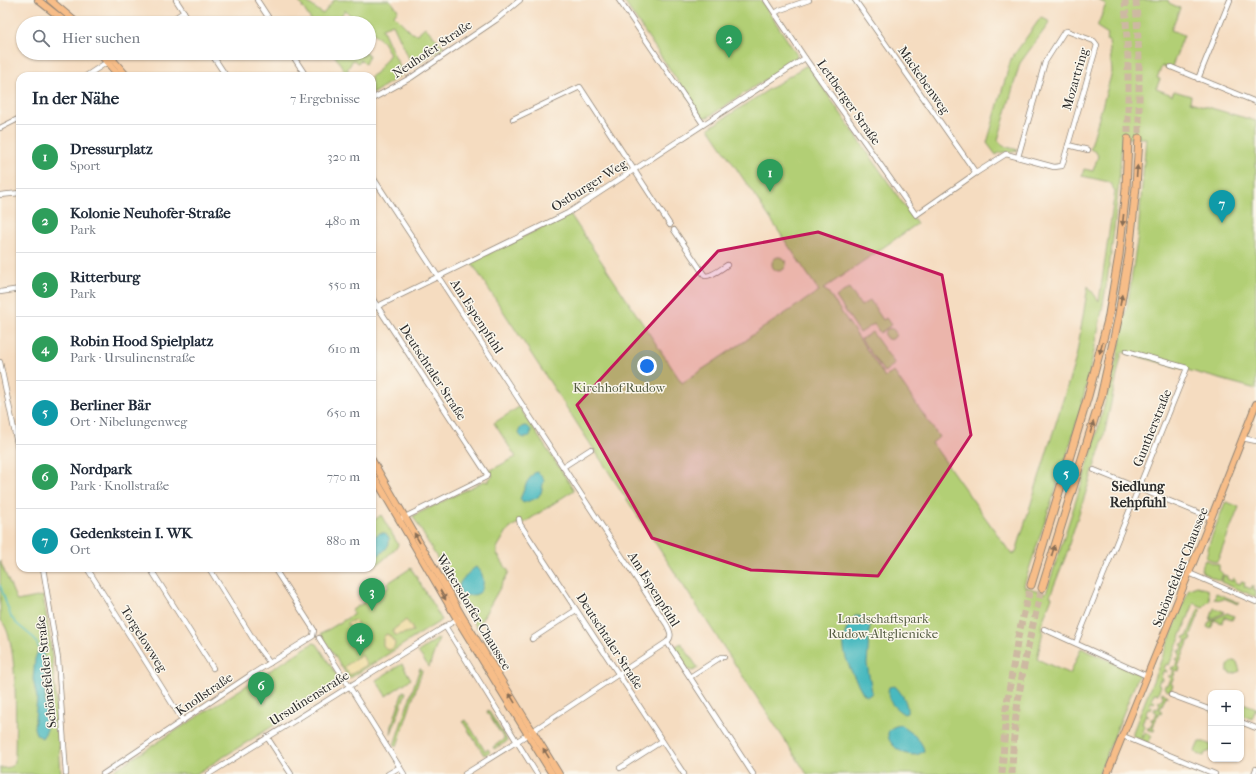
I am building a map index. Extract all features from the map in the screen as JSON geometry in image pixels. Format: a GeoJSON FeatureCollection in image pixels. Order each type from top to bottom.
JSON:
{"type":"FeatureCollection","features":[{"type":"Feature","properties":{"kind":"highway"},"geometry":{"type":"LineString","coordinates":[[1042,588],[1101,398],[1118,320],[1129,254],[1140,138]]}},
{"type":"Feature","properties":{"kind":"highway"},"geometry":{"type":"LineString","coordinates":[[1032,585],[1088,396],[1108,320],[1119,255],[1124,211],[1128,139]]}},
{"type":"Feature","properties":{"kind":"main road"},"geometry":{"type":"LineString","coordinates":[[50,0],[69,16]]}},
{"type":"Feature","properties":{"kind":"main road"},"geometry":{"type":"LineString","coordinates":[[41,1],[59,16]]}},
{"type":"Feature","properties":{"kind":"main road"},"geometry":{"type":"LineString","coordinates":[[110,60],[117,72]]}},
{"type":"Feature","properties":{"kind":"main road"},"geometry":{"type":"LineString","coordinates":[[110,60],[123,72]]}},
{"type":"Feature","properties":{"kind":"main road","name":"Schönefelder Chaussee"},"geometry":{"type":"LineString","coordinates":[[1107,774],[1256,404]]}},
{"type":"Feature","properties":{"kind":"main road","name":"Waltersdorfer Chaussee"},"geometry":{"type":"LineString","coordinates":[[376,468],[402,518],[527,735],[552,774]]}},
{"type":"Feature","properties":{"kind":"main road","name":"Waltersdorfer Chaussee"},"geometry":{"type":"LineString","coordinates":[[376,479],[402,518]]}},
{"type":"Feature","properties":{"kind":"main road","name":"Waltersdorfer Chaussee"},"geometry":{"type":"LineString","coordinates":[[460,617],[559,774]]}},
{"type":"Feature","properties":{"kind":"street"},"geometry":{"type":"LineString","coordinates":[[176,0],[187,16]]}},
{"type":"Feature","properties":{"kind":"street"},"geometry":{"type":"LineString","coordinates":[[257,0],[267,16]]}},
{"type":"Feature","properties":{"kind":"street","name":"Neuhofer Straße"},"geometry":{"type":"LineString","coordinates":[[376,97],[419,72],[496,20],[520,0]]}},
{"type":"Feature","properties":{"kind":"street"},"geometry":{"type":"LineString","coordinates":[[619,0],[703,124]]}},
{"type":"Feature","properties":{"kind":"street","name":"Lettberger Straße"},"geometry":{"type":"LineString","coordinates":[[766,0],[805,58],[916,215],[976,174]]}},
{"type":"Feature","properties":{"kind":"street"},"geometry":{"type":"LineString","coordinates":[[775,13],[809,0]]}},
{"type":"Feature","properties":{"kind":"street","name":"Mackebenweg"},"geometry":{"type":"LineString","coordinates":[[855,0],[976,174]]}},
{"type":"Feature","properties":{"kind":"street"},"geometry":{"type":"LineString","coordinates":[[1198,78],[1230,0]]}},
{"type":"Feature","properties":{"kind":"street"},"geometry":{"type":"LineString","coordinates":[[178,16],[184,12]]}},
{"type":"Feature","properties":{"kind":"street","name":"Mozartring"},"geometry":{"type":"LineString","coordinates":[[976,174],[1006,154],[1018,157],[1059,167],[1062,166],[1096,45],[1094,41],[1068,31],[1064,32],[1045,62],[1018,157]]}},
{"type":"Feature","properties":{"kind":"street","name":"Ostburger Weg"},"geometry":{"type":"LineString","coordinates":[[377,306],[568,212],[805,58]]}},
{"type":"Feature","properties":{"kind":"street"},"geometry":{"type":"LineString","coordinates":[[92,72],[110,60]]}},
{"type":"Feature","properties":{"kind":"street"},"geometry":{"type":"LineString","coordinates":[[216,60],[223,72]]}},
{"type":"Feature","properties":{"kind":"street"},"geometry":{"type":"LineString","coordinates":[[296,60],[304,72]]}},
{"type":"Feature","properties":{"kind":"street"},"geometry":{"type":"LineString","coordinates":[[1171,67],[1256,102]]}},
{"type":"Feature","properties":{"kind":"street"},"geometry":{"type":"LineString","coordinates":[[514,119],[580,87],[670,225]]}},
{"type":"Feature","properties":{"kind":"street"},"geometry":{"type":"LineString","coordinates":[[0,128],[16,120]]}},
{"type":"Feature","properties":{"kind":"street"},"geometry":{"type":"LineString","coordinates":[[1068,145],[1088,150]]}},
{"type":"Feature","properties":{"kind":"street","name":"Am Espenpfuhl"},"geometry":{"type":"LineString","coordinates":[[376,182],[666,625],[671,634],[667,642]]}},
{"type":"Feature","properties":{"kind":"street"},"geometry":{"type":"LineString","coordinates":[[0,195],[16,193]]}},
{"type":"Feature","properties":{"kind":"street"},"geometry":{"type":"LineString","coordinates":[[674,230],[705,276],[707,277],[714,274],[727,264]]}},
{"type":"Feature","properties":{"kind":"street"},"geometry":{"type":"LineString","coordinates":[[0,292],[16,290]]}},
{"type":"Feature","properties":{"kind":"street","name":"Deutschtaler Straße"},"geometry":{"type":"LineString","coordinates":[[377,306],[487,474],[486,477],[402,518]]}},
{"type":"Feature","properties":{"kind":"street","name":"Guntherstraße"},"geometry":{"type":"LineString","coordinates":[[1076,643],[1187,368],[1126,351]]}},
{"type":"Feature","properties":{"kind":"street"},"geometry":{"type":"LineString","coordinates":[[0,362],[16,439]]}},
{"type":"Feature","properties":{"kind":"street"},"geometry":{"type":"LineString","coordinates":[[1242,438],[1256,442]]}},
{"type":"Feature","properties":{"kind":"street"},"geometry":{"type":"LineString","coordinates":[[563,468],[591,449]]}},
{"type":"Feature","properties":{"kind":"street"},"geometry":{"type":"LineString","coordinates":[[1094,470],[1211,518]]}},
{"type":"Feature","properties":{"kind":"street","name":"Deutschtaler Straße"},"geometry":{"type":"LineString","coordinates":[[519,519],[520,524],[684,774]]}},
{"type":"Feature","properties":{"kind":"street","name":"Schönefelder Straße"},"geometry":{"type":"LineString","coordinates":[[44,572],[58,659],[66,774]]}},
{"type":"Feature","properties":{"kind":"street","name":"Torgelowweg"},"geometry":{"type":"LineString","coordinates":[[90,572],[183,721]]}},
{"type":"Feature","properties":{"kind":"street"},"geometry":{"type":"LineString","coordinates":[[153,572],[213,668]]}},
{"type":"Feature","properties":{"kind":"street"},"geometry":{"type":"LineString","coordinates":[[211,572],[260,650],[270,663]]}},
{"type":"Feature","properties":{"kind":"street","name":"Knollstraße"},"geometry":{"type":"LineString","coordinates":[[103,774],[270,663],[312,638],[314,630],[277,572]]}},
{"type":"Feature","properties":{"kind":"street"},"geometry":{"type":"LineString","coordinates":[[1189,573],[1256,602]]}},
{"type":"Feature","properties":{"kind":"street"},"geometry":{"type":"LineString","coordinates":[[532,640],[576,610]]}},
{"type":"Feature","properties":{"kind":"street","name":"Ursulinenstraße"},"geometry":{"type":"LineString","coordinates":[[209,774],[460,617]]}},
{"type":"Feature","properties":{"kind":"street"},"geometry":{"type":"LineString","coordinates":[[444,626],[537,774]]}},
{"type":"Feature","properties":{"kind":"street"},"geometry":{"type":"LineString","coordinates":[[1044,629],[1147,676]]}},
{"type":"Feature","properties":{"kind":"street"},"geometry":{"type":"LineString","coordinates":[[318,638],[404,774]]}},
{"type":"Feature","properties":{"kind":"street"},"geometry":{"type":"LineString","coordinates":[[465,774],[527,735],[667,642],[754,774]]}},
{"type":"Feature","properties":{"kind":"street"},"geometry":{"type":"LineString","coordinates":[[690,677],[721,657],[724,657]]}},
{"type":"Feature","properties":{"kind":"street"},"geometry":{"type":"LineString","coordinates":[[1171,695],[1208,709]]}},
{"type":"Feature","properties":{"kind":"street"},"geometry":{"type":"LineString","coordinates":[[1244,723],[1256,728]]}},
{"type":"Feature","properties":{"kind":"street"},"geometry":{"type":"LineString","coordinates":[[1123,736],[1215,774]]}},
{"type":"Feature","properties":{"kind":"street"},"geometry":{"type":"LineString","coordinates":[[267,737],[291,774]]}},
{"type":"Feature","properties":{"kind":"street"},"geometry":{"type":"LineString","coordinates":[[620,768],[662,741]]}},
{"type":"Feature","properties":{"kind":"street"},"geometry":{"type":"LineString","coordinates":[[388,774],[400,767]]}},
{"type":"Feature","properties":{"kind":"street"},"geometry":{"type":"LineString","coordinates":[[1254,774],[1256,769]]}},
{"type":"Feature","properties":{"kind":"highlighted area"},"geometry":{"type":"Polygon","coordinates":[[[818,232],[942,275],[971,435],[878,576],[751,570],[652,538],[577,405],[718,251],[818,232]]]}},
{"type":"Feature","properties":{"kind":"green space"},"geometry":{"type":"Polygon","coordinates":[[[298,0],[304,0],[323,14],[334,0],[390,0],[398,10],[394,15],[412,33],[417,34],[425,27],[444,47],[413,67],[393,24],[382,28],[403,74],[376,91],[376,73],[390,54],[383,42],[376,36],[376,16],[351,16],[345,10],[341,16],[308,16],[298,0]]]}},
{"type":"Feature","properties":{"kind":"green space"},"geometry":{"type":"Polygon","coordinates":[[[623,0],[761,0],[797,55],[795,60],[708,117],[702,117],[623,0]]]}},
{"type":"Feature","properties":{"kind":"green space","name":"Landschaftspark Rudow-Altglienicke"},"geometry":{"type":"Polygon","coordinates":[[[1098,0],[1168,0],[1169,3],[1180,8],[1171,30],[1184,35],[1171,69],[1162,66],[1157,78],[1160,79],[1156,89],[1172,95],[1174,91],[1191,96],[1190,102],[1256,121],[1256,389],[1122,352],[1103,440],[1068,547],[1069,548],[1050,596],[1052,597],[1042,623],[1043,631],[1037,659],[1070,674],[1081,648],[1139,674],[1099,774],[807,774],[471,262],[570,214],[682,383],[819,291],[709,128],[805,66],[808,66],[917,224],[823,289],[828,292],[885,377],[894,372],[939,437],[932,443],[1012,555],[1016,552],[1076,358],[1088,286],[1099,301],[1115,191],[1109,182],[1082,176],[1084,169],[1093,171],[1098,156],[1096,152],[1090,149],[1112,72],[1109,41],[1106,40],[1108,34],[1097,27],[1106,4],[1098,0]],[[1122,138],[1117,203],[1109,267],[1098,331],[1084,395],[1071,443],[1024,585],[1025,587],[1046,593],[1091,454],[1118,354],[1138,234],[1146,138],[1122,138]]]}},
{"type":"Feature","properties":{"kind":"green space"},"geometry":{"type":"Polygon","coordinates":[[[1041,17],[1050,22],[1020,63],[998,140],[1003,146],[1018,150],[1012,152],[1002,152],[996,155],[987,143],[1011,59],[1041,17]]]}},
{"type":"Feature","properties":{"kind":"green space"},"geometry":{"type":"Polygon","coordinates":[[[338,60],[353,60],[347,70],[350,72],[345,72],[338,60]]]}},
{"type":"Feature","properties":{"kind":"green space"},"geometry":{"type":"Polygon","coordinates":[[[353,60],[361,60],[358,63],[353,60]]]}},
{"type":"Feature","properties":{"kind":"green space"},"geometry":{"type":"Polygon","coordinates":[[[361,60],[367,60],[365,64],[361,60]]]}},
{"type":"Feature","properties":{"kind":"green space"},"geometry":{"type":"Polygon","coordinates":[[[779,257],[784,259],[786,264],[784,269],[779,271],[774,269],[772,264],[774,259],[779,257]]]}},
{"type":"Feature","properties":{"kind":"green space"},"geometry":{"type":"Polygon","coordinates":[[[849,288],[861,306],[870,300],[883,320],[886,318],[891,325],[880,333],[874,324],[860,333],[836,297],[849,288]]]}},
{"type":"Feature","properties":{"kind":"green space"},"geometry":{"type":"Polygon","coordinates":[[[890,328],[894,330],[896,334],[894,338],[890,340],[886,338],[884,334],[886,330],[890,328]]]}},
{"type":"Feature","properties":{"kind":"green space"},"geometry":{"type":"Polygon","coordinates":[[[872,332],[895,364],[884,372],[861,339],[872,332]]]}},
{"type":"Feature","properties":{"kind":"green space"},"geometry":{"type":"Polygon","coordinates":[[[519,407],[574,490],[524,523],[516,524],[507,531],[497,548],[497,554],[509,572],[477,628],[413,516],[484,481],[489,482],[489,479],[493,476],[489,471],[516,457],[494,423],[519,407]]]}},
{"type":"Feature","properties":{"kind":"green space"},"geometry":{"type":"Polygon","coordinates":[[[1227,502],[1239,507],[1217,562],[1206,558],[1210,541],[1225,503],[1227,502]]]}},
{"type":"Feature","properties":{"kind":"green space"},"geometry":{"type":"Polygon","coordinates":[[[381,515],[398,544],[397,547],[381,562],[376,564],[376,519],[381,515]]]}},
{"type":"Feature","properties":{"kind":"green space"},"geometry":{"type":"Polygon","coordinates":[[[1205,560],[1219,565],[1219,570],[1223,574],[1220,581],[1203,573],[1201,569],[1205,560]]]}},
{"type":"Feature","properties":{"kind":"green space"},"geometry":{"type":"Polygon","coordinates":[[[0,561],[17,601],[43,596],[52,662],[61,774],[0,774],[0,768],[11,767],[15,762],[16,709],[14,664],[11,644],[6,629],[0,620],[0,561]]]}},
{"type":"Feature","properties":{"kind":"green space"},"geometry":{"type":"Polygon","coordinates":[[[411,568],[442,620],[350,678],[348,677],[321,634],[354,614],[352,610],[389,587],[388,583],[411,568]]]}},
{"type":"Feature","properties":{"kind":"green space"},"geometry":{"type":"Polygon","coordinates":[[[1224,575],[1227,576],[1227,579],[1232,581],[1233,578],[1236,580],[1235,582],[1240,584],[1241,582],[1245,583],[1244,586],[1251,589],[1252,586],[1254,587],[1253,589],[1256,591],[1256,597],[1221,582],[1224,575]]]}},
{"type":"Feature","properties":{"kind":"green space"},"geometry":{"type":"Polygon","coordinates":[[[1197,586],[1208,590],[1210,600],[1203,607],[1194,603],[1169,665],[1166,664],[1164,669],[1167,672],[1163,671],[1161,678],[1163,680],[1160,680],[1158,684],[1161,685],[1158,694],[1154,693],[1152,699],[1155,701],[1154,703],[1151,702],[1149,706],[1152,707],[1151,710],[1148,709],[1146,713],[1149,716],[1145,715],[1142,724],[1145,726],[1141,737],[1143,738],[1145,732],[1152,736],[1148,743],[1133,736],[1133,732],[1189,589],[1197,586]]]}},
{"type":"Feature","properties":{"kind":"green space"},"geometry":{"type":"Polygon","coordinates":[[[1216,593],[1240,603],[1239,604],[1223,598],[1222,600],[1214,599],[1216,593]]]}},
{"type":"Feature","properties":{"kind":"green space"},"geometry":{"type":"Polygon","coordinates":[[[1199,608],[1201,609],[1190,637],[1192,638],[1191,641],[1189,640],[1178,667],[1180,668],[1179,671],[1176,670],[1171,684],[1173,685],[1171,690],[1168,691],[1164,687],[1170,679],[1168,676],[1171,676],[1174,670],[1171,669],[1172,667],[1175,667],[1177,661],[1175,659],[1178,659],[1180,653],[1178,652],[1179,650],[1181,651],[1183,647],[1181,644],[1184,644],[1186,640],[1184,637],[1187,637],[1199,608]]]}},
{"type":"Feature","properties":{"kind":"green space"},"geometry":{"type":"Polygon","coordinates":[[[1214,608],[1225,612],[1210,620],[1214,608]]]}},
{"type":"Feature","properties":{"kind":"green space"},"geometry":{"type":"Polygon","coordinates":[[[1227,613],[1234,616],[1232,620],[1225,617],[1222,623],[1214,620],[1211,629],[1207,627],[1209,622],[1227,613]]]}},
{"type":"Feature","properties":{"kind":"green space"},"geometry":{"type":"Polygon","coordinates":[[[439,638],[429,667],[418,652],[439,638]]]}},
{"type":"Feature","properties":{"kind":"green space"},"geometry":{"type":"Polygon","coordinates":[[[313,643],[317,644],[341,682],[334,688],[196,774],[108,774],[313,643]]]}},
{"type":"Feature","properties":{"kind":"green space"},"geometry":{"type":"Polygon","coordinates":[[[681,643],[698,668],[693,671],[688,670],[673,648],[681,643]]]}},
{"type":"Feature","properties":{"kind":"green space"},"geometry":{"type":"Polygon","coordinates":[[[1233,661],[1237,662],[1240,671],[1232,674],[1228,672],[1228,669],[1229,664],[1233,661]]]}},
{"type":"Feature","properties":{"kind":"green space"},"geometry":{"type":"Polygon","coordinates":[[[402,664],[411,679],[386,696],[376,680],[402,664]]]}},
{"type":"Feature","properties":{"kind":"green space"},"geometry":{"type":"Polygon","coordinates":[[[420,668],[422,671],[397,746],[394,745],[420,668]]]}},
{"type":"Feature","properties":{"kind":"green space"},"geometry":{"type":"Polygon","coordinates":[[[403,691],[406,692],[391,734],[392,725],[403,691]]]}},
{"type":"Feature","properties":{"kind":"green space"},"geometry":{"type":"Polygon","coordinates":[[[1163,693],[1168,696],[1166,696],[1160,710],[1162,711],[1161,714],[1159,713],[1152,728],[1155,730],[1148,730],[1147,728],[1150,728],[1153,721],[1151,719],[1154,719],[1157,712],[1154,711],[1155,708],[1158,709],[1160,704],[1158,702],[1161,701],[1163,696],[1161,694],[1163,693]]]}},
{"type":"Feature","properties":{"kind":"green space"},"geometry":{"type":"Polygon","coordinates":[[[1244,703],[1256,708],[1252,719],[1244,716],[1244,703]]]}},
{"type":"Feature","properties":{"kind":"green space"},"geometry":{"type":"Polygon","coordinates":[[[488,710],[507,740],[494,749],[493,747],[504,739],[487,712],[488,710]]]}},
{"type":"Feature","properties":{"kind":"green space"},"geometry":{"type":"Polygon","coordinates":[[[466,720],[485,751],[488,749],[490,752],[484,755],[463,722],[466,720]]]}},
{"type":"Feature","properties":{"kind":"green space"},"geometry":{"type":"Polygon","coordinates":[[[1199,742],[1208,744],[1208,752],[1205,753],[1204,756],[1197,754],[1195,751],[1199,742]]]}},
{"type":"Feature","properties":{"kind":"sand"},"geometry":{"type":"Polygon","coordinates":[[[354,620],[357,623],[356,631],[358,635],[351,636],[351,628],[347,623],[354,620]]]}},
{"type":"Feature","properties":{"kind":"sand"},"geometry":{"type":"Polygon","coordinates":[[[406,620],[413,631],[395,635],[393,630],[406,620]]]}},
{"type":"Feature","properties":{"kind":"sand"},"geometry":{"type":"Polygon","coordinates":[[[386,634],[389,635],[395,643],[394,647],[388,650],[383,645],[383,638],[386,634]]]}},
{"type":"Feature","properties":{"kind":"sand"},"geometry":{"type":"Polygon","coordinates":[[[362,655],[367,665],[350,675],[344,667],[362,655]]]}},
{"type":"Feature","properties":{"kind":"water"},"geometry":{"type":"Polygon","coordinates":[[[525,426],[529,428],[531,432],[529,436],[525,438],[521,436],[519,432],[521,428],[525,426]]]}},
{"type":"Feature","properties":{"kind":"water"},"geometry":{"type":"Polygon","coordinates":[[[537,472],[544,480],[541,493],[537,498],[523,503],[520,499],[527,482],[534,473],[537,472]]]}},
{"type":"Feature","properties":{"kind":"water"},"geometry":{"type":"Polygon","coordinates":[[[380,533],[385,533],[388,536],[389,543],[385,550],[376,556],[376,536],[380,533]]]}},
{"type":"Feature","properties":{"kind":"water"},"geometry":{"type":"Polygon","coordinates":[[[476,567],[481,572],[483,587],[476,595],[463,596],[459,587],[460,583],[467,574],[476,567]]]}},
{"type":"Feature","properties":{"kind":"water"},"geometry":{"type":"Polygon","coordinates":[[[855,616],[864,617],[870,624],[867,664],[872,692],[867,696],[863,693],[853,674],[845,654],[845,635],[848,626],[855,616]]]}},
{"type":"Feature","properties":{"kind":"water"},"geometry":{"type":"Polygon","coordinates":[[[39,648],[43,651],[44,660],[46,732],[42,738],[36,734],[34,728],[37,698],[33,679],[35,659],[39,648]]]}},
{"type":"Feature","properties":{"kind":"water"},"geometry":{"type":"Polygon","coordinates":[[[894,686],[904,699],[907,706],[907,713],[904,714],[897,709],[889,699],[889,687],[894,686]]]}},
{"type":"Feature","properties":{"kind":"water"},"geometry":{"type":"Polygon","coordinates":[[[901,725],[912,733],[921,743],[924,751],[916,755],[908,754],[893,746],[889,739],[888,733],[892,728],[901,725]]]}},
{"type":"Feature","properties":{"kind":"waterway"},"geometry":{"type":"LineString","coordinates":[[0,585],[11,617],[34,638],[39,648]]}},
{"type":"Feature","properties":{"kind":"tunnel"},"geometry":{"type":"LineString","coordinates":[[1125,0],[1128,59],[1128,139]]}},
{"type":"Feature","properties":{"kind":"tunnel"},"geometry":{"type":"LineString","coordinates":[[1136,0],[1139,58],[1139,138]]}},
{"type":"Feature","properties":{"kind":"tunnel"},"geometry":{"type":"LineString","coordinates":[[1002,774],[1006,709],[1018,637],[1031,585]]}},
{"type":"Feature","properties":{"kind":"tunnel"},"geometry":{"type":"LineString","coordinates":[[1012,774],[1015,727],[1021,680],[1042,588]]}},
{"type":"Feature","properties":{"kind":"place","name":"Kolonie Neuhofer-Straße"},"geometry":{"type":"Point","coordinates":[729,58]}},
{"type":"Feature","properties":{"kind":"place","name":"Dressurplatz"},"geometry":{"type":"Point","coordinates":[770,192]}},
{"type":"Feature","properties":{"kind":"place","name":"Gedenkstein I. WK"},"geometry":{"type":"Point","coordinates":[1222,223]}},
{"type":"Feature","properties":{"kind":"place","name":"Berliner Bär"},"geometry":{"type":"Point","coordinates":[1066,493]}},
{"type":"Feature","properties":{"kind":"place","name":"Ritterburg"},"geometry":{"type":"Point","coordinates":[372,611]}},
{"type":"Feature","properties":{"kind":"place","name":"Robin Hood Spielplatz"},"geometry":{"type":"Point","coordinates":[360,656]}},
{"type":"Feature","properties":{"kind":"place","name":"Nordpark"},"geometry":{"type":"Point","coordinates":[261,705]}},
{"type":"Feature","properties":{"kind":"district","name":"Siedlung Rehpfuhl"},"geometry":{"type":"Point","coordinates":[1138,494]}},
{"type":"Feature","properties":{"kind":"park label","name":"Kirchhof Rudow"},"geometry":{"type":"Point","coordinates":[619,387]}}]}
